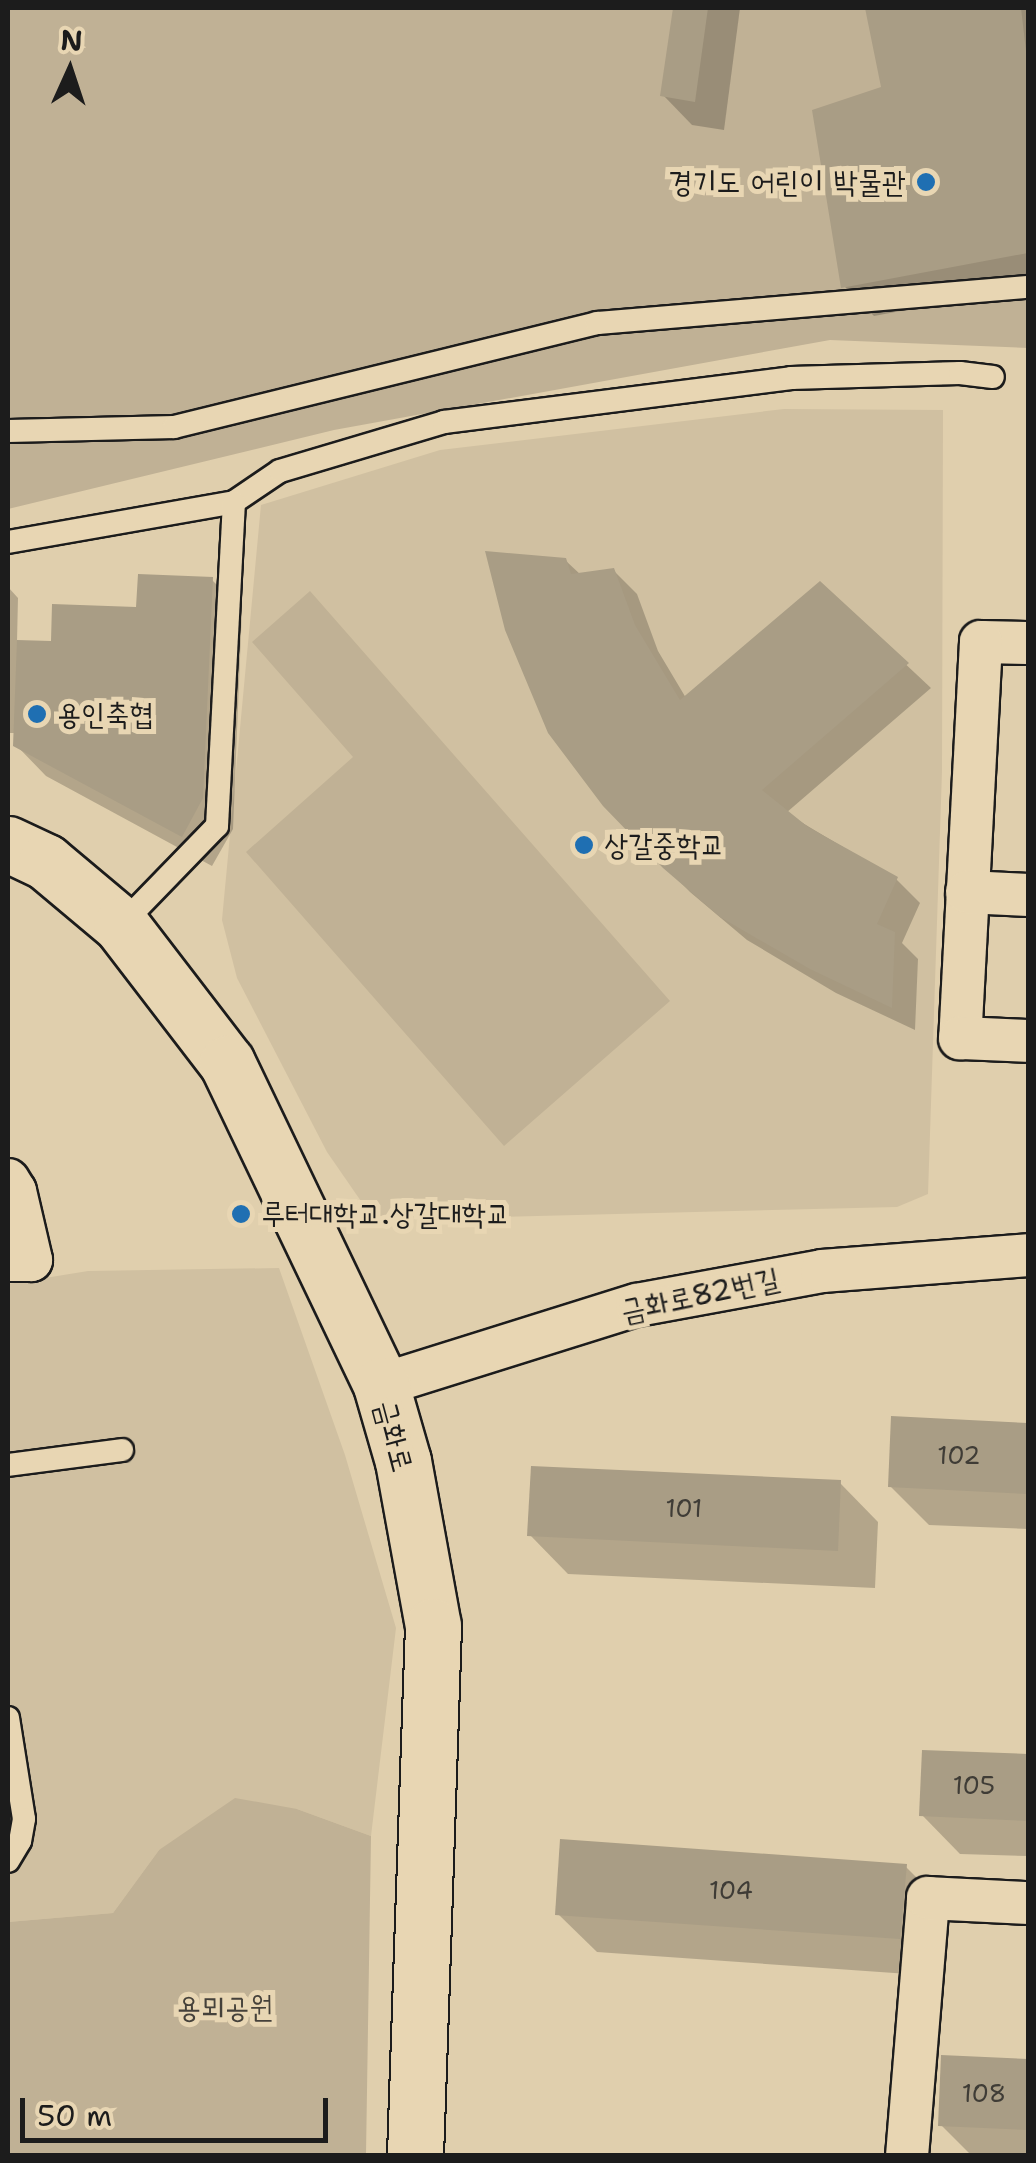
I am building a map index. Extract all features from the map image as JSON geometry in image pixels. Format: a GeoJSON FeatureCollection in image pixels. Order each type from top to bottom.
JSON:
{"type":"FeatureCollection","features":[{"type":"Feature","properties":{"kind":"street"},"geometry":{"type":"LineString","coordinates":[[1028,643],[980,642],[960,1038],[1028,1041]]}},
{"type":"Feature","properties":{"kind":"street","name":"금화로"},"geometry":{"type":"LineString","coordinates":[[8,844],[46,862],[121,925],[227,1064],[381,1385],[403,1461],[433,1626],[414,2156]]}},
{"type":"Feature","properties":{"kind":"street"},"geometry":{"type":"LineString","coordinates":[[968,892],[1028,895]]}},
{"type":"Feature","properties":{"kind":"street"},"geometry":{"type":"LineString","coordinates":[[8,1180],[15,1191],[31,1260],[8,1260]]}},
{"type":"Feature","properties":{"kind":"street","name":"금화로82번길"},"geometry":{"type":"LineString","coordinates":[[381,1385],[637,1305],[822,1270],[1028,1255]]}},
{"type":"Feature","properties":{"kind":"street"},"geometry":{"type":"LineString","coordinates":[[906,2156],[928,1898],[1028,1903]]}},
{"type":"Feature","properties":{"kind":"lane"},"geometry":{"type":"LineString","coordinates":[[8,431],[174,427],[597,323],[1028,287]]}},
{"type":"Feature","properties":{"kind":"lane"},"geometry":{"type":"LineString","coordinates":[[8,542],[234,502],[280,471],[444,422],[791,378],[960,374],[993,377]]}},
{"type":"Feature","properties":{"kind":"lane"},"geometry":{"type":"LineString","coordinates":[[121,925],[218,826],[234,502]]}},
{"type":"Feature","properties":{"kind":"lane"},"geometry":{"type":"LineString","coordinates":[[8,1464],[122,1450]]}},
{"type":"Feature","properties":{"kind":"lane"},"geometry":{"type":"LineString","coordinates":[[8,1718],[24,1819],[20,1840],[8,1862]]}},
{"type":"Feature","properties":{"kind":"shaded area","name":"상갈중학교"},"geometry":{"type":"Polygon","coordinates":[[[784,409],[943,410],[942,771],[928,1194],[897,1207],[374,1220],[327,1152],[237,978],[222,920],[261,505],[440,450],[784,409]]]}},
{"type":"Feature","properties":{"kind":"shaded area"},"geometry":{"type":"Polygon","coordinates":[[[279,1268],[345,1455],[396,1628],[371,1836],[297,1809],[159,1850],[113,1913],[8,1922],[8,1284],[88,1271],[279,1268]]]}},
{"type":"Feature","properties":{"kind":"green space"},"geometry":{"type":"Polygon","coordinates":[[[8,8],[1028,8],[1028,348],[830,340],[334,430],[8,509],[8,8]]]}},
{"type":"Feature","properties":{"kind":"green space"},"geometry":{"type":"Polygon","coordinates":[[[310,591],[670,1001],[504,1146],[246,852],[353,757],[252,642],[310,591]]]}},
{"type":"Feature","properties":{"kind":"green space","name":"용뫼공원"},"geometry":{"type":"Polygon","coordinates":[[[235,1798],[297,1809],[371,1836],[366,2155],[8,2155],[8,1922],[113,1913],[159,1850],[235,1798]]]}},
{"type":"Feature","properties":{"kind":"building"},"geometry":{"type":"Polygon","coordinates":[[[673,8],[708,8],[695,102],[660,96],[673,8]]]}},
{"type":"Feature","properties":{"kind":"building","name":"경기도 어린이 박물관"},"geometry":{"type":"Polygon","coordinates":[[[865,8],[1021,8],[1028,68],[1028,253],[841,288],[812,110],[881,87],[865,8]]]}},
{"type":"Feature","properties":{"kind":"building"},"geometry":{"type":"Polygon","coordinates":[[[485,551],[566,558],[571,574],[614,568],[635,625],[680,700],[820,581],[909,663],[762,790],[808,827],[898,877],[877,924],[895,932],[892,1008],[810,969],[720,917],[663,868],[603,806],[548,733],[505,630],[485,551]]]}},
{"type":"Feature","properties":{"kind":"building"},"geometry":{"type":"Polygon","coordinates":[[[138,574],[213,577],[203,798],[182,837],[13,746],[17,640],[51,641],[52,604],[136,607],[138,574]]]}},
{"type":"Feature","properties":{"kind":"building"},"geometry":{"type":"Polygon","coordinates":[[[891,1416],[1028,1423],[1028,1494],[888,1487],[891,1416]]]}},
{"type":"Feature","properties":{"kind":"building"},"geometry":{"type":"Polygon","coordinates":[[[531,1466],[841,1480],[838,1551],[527,1536],[531,1466]]]}},
{"type":"Feature","properties":{"kind":"building"},"geometry":{"type":"Polygon","coordinates":[[[922,1750],[1028,1754],[1028,1821],[919,1816],[922,1750]]]}},
{"type":"Feature","properties":{"kind":"building"},"geometry":{"type":"Polygon","coordinates":[[[560,1839],[907,1864],[900,1939],[555,1915],[560,1839]]]}},
{"type":"Feature","properties":{"kind":"building"},"geometry":{"type":"Polygon","coordinates":[[[941,2055],[1028,2059],[1028,2130],[938,2126],[941,2055]]]}},
{"type":"Feature","properties":{"kind":"place","name":"경기도 어린이 박물관"},"geometry":{"type":"Point","coordinates":[926,182]}},
{"type":"Feature","properties":{"kind":"place","name":"용인축협"},"geometry":{"type":"Point","coordinates":[37,714]}},
{"type":"Feature","properties":{"kind":"place","name":"상갈중학교"},"geometry":{"type":"Point","coordinates":[584,845]}},
{"type":"Feature","properties":{"kind":"place","name":"루터대학교.상갈대학교"},"geometry":{"type":"Point","coordinates":[241,1214]}}]}
